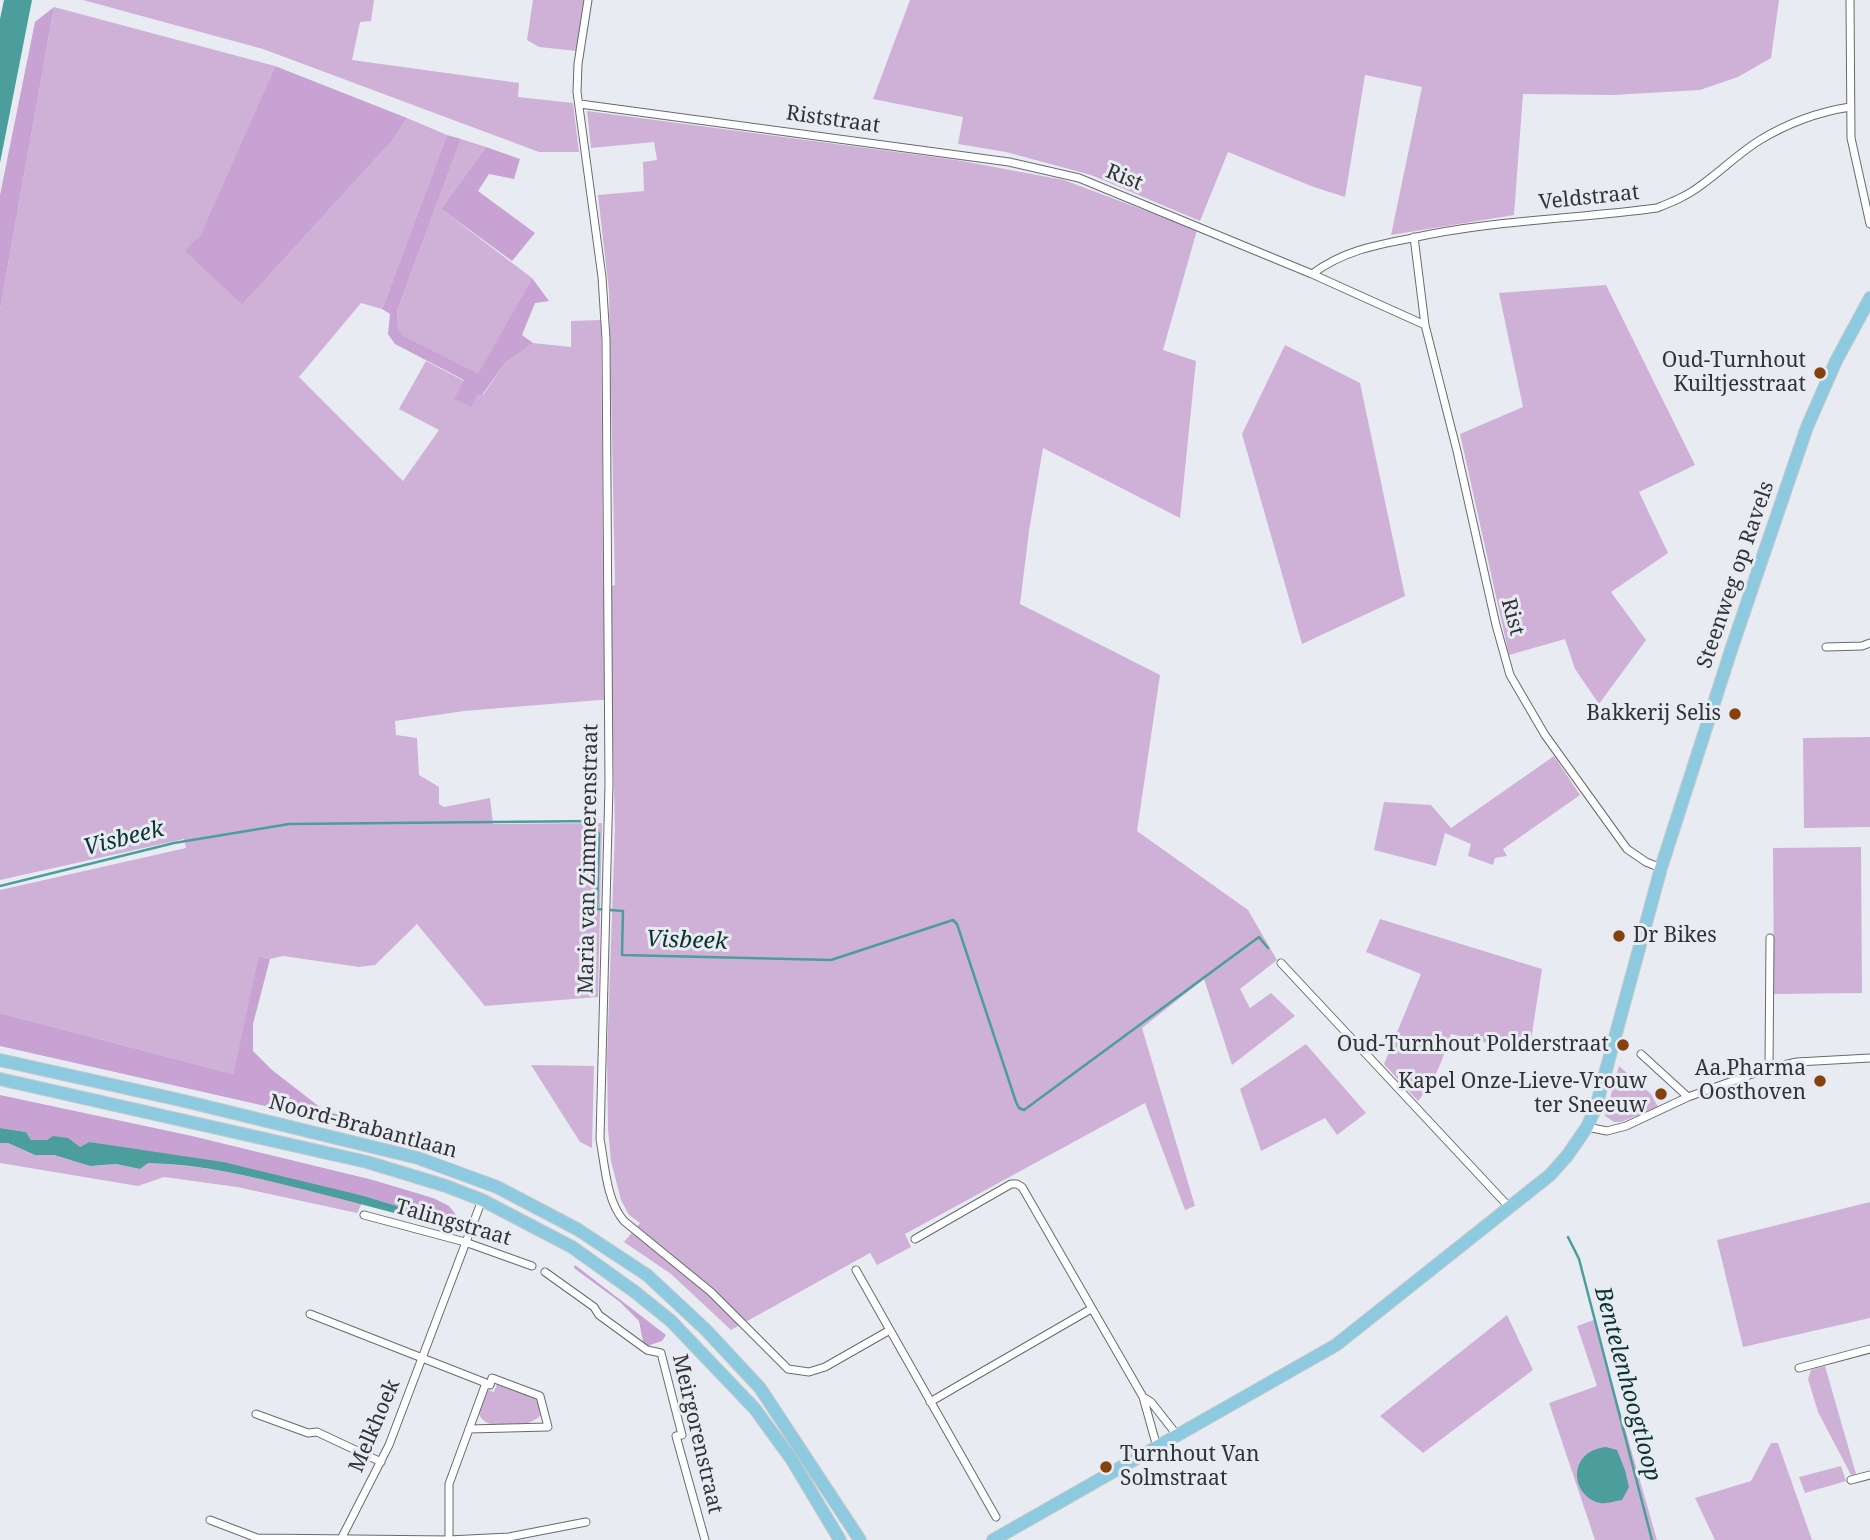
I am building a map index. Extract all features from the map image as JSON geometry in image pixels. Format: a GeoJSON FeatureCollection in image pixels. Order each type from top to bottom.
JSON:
{"type":"FeatureCollection","features":[{"type":"Feature","properties":{"kind":"main road","name":"Steenweg op Ravels"},"geometry":{"type":"LineString","coordinates":[[993,1540],[1336,1345],[1511,1208],[1562,1164],[1587,1127],[1596,1107],[1661,868],[1731,647],[1807,427],[1836,361],[1870,298]]}},
{"type":"Feature","properties":{"kind":"main road","name":"Noord-Brabantlaan"},"geometry":{"type":"LineString","coordinates":[[0,1060],[180,1100],[418,1158],[497,1188],[577,1229],[646,1275],[706,1330],[760,1388],[860,1540]]}},
{"type":"Feature","properties":{"kind":"main road","name":"Noord-Brabantlaan"},"geometry":{"type":"LineString","coordinates":[[0,1079],[367,1163],[446,1186],[482,1200],[572,1247],[671,1321],[754,1409],[792,1460],[840,1540]]}},
{"type":"Feature","properties":{"kind":"street"},"geometry":{"type":"LineString","coordinates":[[580,104],[578,64],[588,0]]}},
{"type":"Feature","properties":{"kind":"street"},"geometry":{"type":"LineString","coordinates":[[1850,0],[1851,138],[1870,223]]}},
{"type":"Feature","properties":{"kind":"street","name":"Maria van Zimmerenstraat"},"geometry":{"type":"LineString","coordinates":[[580,104],[602,277],[606,339],[609,785],[600,1139],[607,1178],[616,1212],[624,1221],[711,1292],[788,1369],[809,1372],[825,1367],[890,1331]]}},
{"type":"Feature","properties":{"kind":"street","name":"Riststraat"},"geometry":{"type":"LineString","coordinates":[[580,104],[1009,162],[1079,178]]}},
{"type":"Feature","properties":{"kind":"street","name":"Veldstraat"},"geometry":{"type":"LineString","coordinates":[[1312,274],[1336,258],[1366,247],[1414,237],[1458,229],[1657,208],[1699,187],[1747,149],[1785,126],[1824,111],[1850,107]]}},
{"type":"Feature","properties":{"kind":"street","name":"Rist"},"geometry":{"type":"LineString","coordinates":[[1079,178],[1312,274],[1425,325]]}},
{"type":"Feature","properties":{"kind":"street","name":"Rist"},"geometry":{"type":"LineString","coordinates":[[1414,237],[1425,325],[1457,451],[1492,612],[1510,675],[1545,735],[1627,849],[1661,868]]}},
{"type":"Feature","properties":{"kind":"street"},"geometry":{"type":"LineString","coordinates":[[1826,647],[1861,646],[1870,643]]}},
{"type":"Feature","properties":{"kind":"street"},"geometry":{"type":"LineString","coordinates":[[1769,1068],[1770,938]]}},
{"type":"Feature","properties":{"kind":"street"},"geometry":{"type":"LineString","coordinates":[[1281,963],[1511,1208]]}},
{"type":"Feature","properties":{"kind":"street"},"geometry":{"type":"LineString","coordinates":[[1641,1054],[1688,1097]]}},
{"type":"Feature","properties":{"kind":"street"},"geometry":{"type":"LineString","coordinates":[[1587,1127],[1607,1131],[1618,1129],[1688,1097],[1769,1068],[1797,1062],[1870,1058]]}},
{"type":"Feature","properties":{"kind":"street"},"geometry":{"type":"LineString","coordinates":[[915,1239],[1011,1184],[1022,1187],[1143,1397],[1151,1402],[1177,1435]]}},
{"type":"Feature","properties":{"kind":"street","name":"Melkhoek"},"geometry":{"type":"LineString","coordinates":[[341,1539],[381,1462],[482,1200]]}},
{"type":"Feature","properties":{"kind":"street","name":"Talingstraat"},"geometry":{"type":"LineString","coordinates":[[364,1215],[465,1242],[532,1266]]}},
{"type":"Feature","properties":{"kind":"street"},"geometry":{"type":"LineString","coordinates":[[856,1270],[996,1517]]}},
{"type":"Feature","properties":{"kind":"street","name":"Meirgorenstraat"},"geometry":{"type":"LineString","coordinates":[[545,1272],[647,1350],[661,1353],[682,1435],[676,1436],[705,1540]]}},
{"type":"Feature","properties":{"kind":"street"},"geometry":{"type":"LineString","coordinates":[[930,1402],[1091,1309]]}},
{"type":"Feature","properties":{"kind":"street"},"geometry":{"type":"LineString","coordinates":[[310,1314],[490,1385],[492,1378],[540,1396],[548,1427],[469,1429]]}},
{"type":"Feature","properties":{"kind":"street"},"geometry":{"type":"LineString","coordinates":[[1798,1368],[1870,1349]]}},
{"type":"Feature","properties":{"kind":"street"},"geometry":{"type":"LineString","coordinates":[[449,1540],[449,1484],[486,1383]]}},
{"type":"Feature","properties":{"kind":"street"},"geometry":{"type":"LineString","coordinates":[[1143,1397],[1143,1405],[1157,1447]]}},
{"type":"Feature","properties":{"kind":"street"},"geometry":{"type":"LineString","coordinates":[[256,1414],[307,1433],[317,1432],[381,1462]]}},
{"type":"Feature","properties":{"kind":"street"},"geometry":{"type":"LineString","coordinates":[[1851,1480],[1870,1475]]}},
{"type":"Feature","properties":{"kind":"street"},"geometry":{"type":"LineString","coordinates":[[210,1520],[257,1538],[449,1540],[509,1537],[586,1522]]}},
{"type":"Feature","properties":{"kind":"shaded area"},"geometry":{"type":"Polygon","coordinates":[[[83,0],[374,0],[371,21],[360,22],[352,60],[519,83],[518,97],[573,103],[579,152],[539,152],[263,49],[83,0]]]}},
{"type":"Feature","properties":{"kind":"shaded area"},"geometry":{"type":"Polygon","coordinates":[[[533,0],[585,0],[577,51],[539,47],[527,40],[533,0]]]}},
{"type":"Feature","properties":{"kind":"shaded area"},"geometry":{"type":"Polygon","coordinates":[[[910,0],[1779,0],[1771,58],[1738,77],[1700,90],[1613,95],[1523,94],[1514,215],[1391,235],[1422,87],[1365,75],[1345,197],[1228,152],[1200,221],[1091,175],[1006,152],[958,144],[963,117],[873,99],[910,0]]]}},
{"type":"Feature","properties":{"kind":"shaded area"},"geometry":{"type":"Polygon","coordinates":[[[54,7],[275,66],[200,235],[186,251],[242,305],[391,142],[407,118],[447,135],[382,309],[361,303],[299,377],[403,481],[439,430],[399,409],[426,361],[464,381],[477,395],[483,395],[505,363],[533,343],[571,347],[571,321],[601,320],[603,588],[615,585],[609,291],[598,195],[644,191],[643,162],[657,160],[654,142],[591,148],[587,111],[957,160],[1064,180],[1197,230],[1163,350],[1196,361],[1180,518],[1043,448],[1020,604],[1160,675],[1137,831],[1248,910],[1277,960],[1240,989],[1250,1008],[1271,993],[1295,1016],[1232,1065],[1204,979],[1142,1028],[1195,1206],[1185,1210],[1145,1103],[905,1234],[911,1247],[877,1265],[870,1253],[731,1330],[671,1274],[624,1242],[640,1223],[629,1215],[621,1200],[611,1161],[608,1129],[607,1056],[615,829],[612,699],[464,711],[395,721],[396,735],[417,738],[419,775],[439,787],[439,804],[444,807],[490,798],[493,824],[602,823],[598,997],[485,1006],[417,924],[375,965],[359,967],[283,956],[270,959],[260,956],[233,1074],[0,1013],[0,890],[186,848],[184,839],[0,880],[0,310],[54,7]]]}},
{"type":"Feature","properties":{"kind":"shaded area"},"geometry":{"type":"Polygon","coordinates":[[[54,7],[0,310],[0,195],[35,22],[54,7]]]}},
{"type":"Feature","properties":{"kind":"shaded area"},"geometry":{"type":"Polygon","coordinates":[[[275,66],[407,118],[391,142],[242,305],[185,251],[200,235],[275,66]]]}},
{"type":"Feature","properties":{"kind":"shaded area"},"geometry":{"type":"Polygon","coordinates":[[[447,135],[461,139],[397,311],[398,327],[404,336],[478,374],[532,278],[549,301],[535,303],[522,335],[533,343],[505,363],[482,395],[477,395],[471,407],[454,399],[464,380],[395,344],[388,334],[390,314],[382,309],[447,135]]]}},
{"type":"Feature","properties":{"kind":"shaded area"},"geometry":{"type":"Polygon","coordinates":[[[461,139],[486,147],[441,209],[532,278],[478,375],[404,336],[398,327],[397,311],[461,139]]]}},
{"type":"Feature","properties":{"kind":"shaded area"},"geometry":{"type":"Polygon","coordinates":[[[486,147],[520,159],[514,179],[489,174],[478,191],[535,233],[512,261],[441,209],[486,147]]]}},
{"type":"Feature","properties":{"kind":"shaded area"},"geometry":{"type":"Polygon","coordinates":[[[1606,285],[1695,465],[1639,492],[1668,553],[1611,592],[1646,640],[1599,704],[1575,669],[1565,639],[1509,655],[1460,434],[1523,407],[1499,293],[1606,285]]]}},
{"type":"Feature","properties":{"kind":"shaded area"},"geometry":{"type":"Polygon","coordinates":[[[1285,345],[1360,383],[1405,596],[1302,644],[1242,434],[1285,345]]]}},
{"type":"Feature","properties":{"kind":"shaded area"},"geometry":{"type":"Polygon","coordinates":[[[1870,737],[1870,827],[1804,828],[1803,738],[1870,737]]]}},
{"type":"Feature","properties":{"kind":"shaded area"},"geometry":{"type":"Polygon","coordinates":[[[1554,756],[1580,795],[1503,849],[1507,856],[1495,858],[1493,865],[1468,856],[1471,844],[1445,833],[1436,866],[1374,850],[1384,802],[1431,805],[1451,828],[1554,756]]]}},
{"type":"Feature","properties":{"kind":"shaded area"},"geometry":{"type":"Polygon","coordinates":[[[1861,847],[1862,993],[1774,994],[1773,848],[1861,847]]]}},
{"type":"Feature","properties":{"kind":"shaded area"},"geometry":{"type":"Polygon","coordinates":[[[1380,919],[1542,969],[1529,1053],[1451,1034],[1438,1069],[1418,1101],[1384,1064],[1421,974],[1366,952],[1380,919]]]}},
{"type":"Feature","properties":{"kind":"shaded area"},"geometry":{"type":"Polygon","coordinates":[[[259,956],[270,959],[253,1024],[253,1051],[272,1070],[325,1111],[433,1140],[431,1147],[327,1120],[0,1046],[0,1013],[233,1074],[259,956]]]}},
{"type":"Feature","properties":{"kind":"shaded area"},"geometry":{"type":"Polygon","coordinates":[[[1306,1044],[1366,1113],[1337,1135],[1325,1118],[1261,1151],[1240,1089],[1306,1044]]]}},
{"type":"Feature","properties":{"kind":"shaded area"},"geometry":{"type":"Polygon","coordinates":[[[531,1065],[594,1066],[592,1148],[580,1142],[531,1065]]]}},
{"type":"Feature","properties":{"kind":"shaded area"},"geometry":{"type":"Polygon","coordinates":[[[1619,1066],[1651,1094],[1658,1107],[1621,1122],[1614,1122],[1605,1116],[1619,1066]]]}},
{"type":"Feature","properties":{"kind":"shaded area"},"geometry":{"type":"Polygon","coordinates":[[[0,1095],[192,1136],[373,1180],[433,1198],[449,1206],[456,1215],[450,1222],[364,1196],[89,1142],[80,1147],[47,1140],[31,1140],[26,1132],[0,1128],[0,1095]]]}},
{"type":"Feature","properties":{"kind":"shaded area"},"geometry":{"type":"Polygon","coordinates":[[[0,1143],[8,1143],[35,1155],[54,1155],[90,1166],[116,1164],[140,1169],[147,1163],[201,1168],[362,1203],[357,1213],[237,1187],[164,1177],[138,1186],[0,1163],[0,1143]]]}},
{"type":"Feature","properties":{"kind":"shaded area"},"geometry":{"type":"Polygon","coordinates":[[[1870,1202],[1870,1318],[1743,1347],[1717,1240],[1870,1202]]]}},
{"type":"Feature","properties":{"kind":"shaded area"},"geometry":{"type":"Polygon","coordinates":[[[575,1265],[666,1335],[662,1341],[644,1347],[639,1321],[620,1302],[574,1268],[575,1265]]]}},
{"type":"Feature","properties":{"kind":"shaded area"},"geometry":{"type":"Polygon","coordinates":[[[1507,1315],[1533,1370],[1423,1453],[1380,1416],[1507,1315]]]}},
{"type":"Feature","properties":{"kind":"shaded area"},"geometry":{"type":"Polygon","coordinates":[[[1594,1320],[1657,1540],[1595,1540],[1549,1403],[1597,1386],[1577,1326],[1594,1320]]]}},
{"type":"Feature","properties":{"kind":"shaded area"},"geometry":{"type":"Polygon","coordinates":[[[1825,1366],[1856,1474],[1851,1475],[1818,1412],[1808,1379],[1811,1370],[1825,1366]]]}},
{"type":"Feature","properties":{"kind":"shaded area"},"geometry":{"type":"Polygon","coordinates":[[[497,1384],[535,1398],[540,1406],[540,1416],[508,1427],[483,1420],[479,1414],[488,1390],[494,1392],[497,1384]]]}},
{"type":"Feature","properties":{"kind":"shaded area"},"geometry":{"type":"Polygon","coordinates":[[[1771,1443],[1778,1443],[1812,1540],[1715,1540],[1695,1498],[1751,1481],[1771,1443]]]}},
{"type":"Feature","properties":{"kind":"shaded area"},"geometry":{"type":"Polygon","coordinates":[[[1841,1466],[1846,1481],[1805,1493],[1799,1477],[1841,1466]]]}},
{"type":"Feature","properties":{"kind":"water"},"geometry":{"type":"Polygon","coordinates":[[[4,0],[32,0],[0,163],[0,19],[4,0]]]}},
{"type":"Feature","properties":{"kind":"water"},"geometry":{"type":"Polygon","coordinates":[[[0,1128],[26,1132],[31,1140],[47,1140],[53,1136],[68,1138],[80,1147],[89,1142],[223,1162],[364,1196],[450,1222],[446,1227],[286,1185],[208,1169],[148,1163],[140,1169],[116,1164],[90,1166],[54,1155],[35,1155],[8,1143],[0,1143],[0,1128]]]}},
{"type":"Feature","properties":{"kind":"water"},"geometry":{"type":"Polygon","coordinates":[[[1606,1447],[1617,1450],[1629,1487],[1622,1500],[1600,1503],[1583,1492],[1577,1474],[1584,1456],[1593,1450],[1606,1447]]]}},
{"type":"Feature","properties":{"kind":"waterway","name":"Visbeek"},"geometry":{"type":"LineString","coordinates":[[0,886],[174,843],[289,824],[595,821],[599,835],[597,909],[623,911],[622,955],[831,960],[953,920],[957,924],[1016,1102],[1019,1108],[1024,1110],[1259,937],[1268,948]]}},
{"type":"Feature","properties":{"kind":"waterway","name":"Bentelenhoogtloop"},"geometry":{"type":"LineString","coordinates":[[1568,1237],[1579,1259],[1652,1540]]}},
{"type":"Feature","properties":{"kind":"place","name":"Oud-Turnhout Kuiltjesstraat"},"geometry":{"type":"Point","coordinates":[1820,373]}},
{"type":"Feature","properties":{"kind":"place","name":"Bakkerij Selis"},"geometry":{"type":"Point","coordinates":[1735,714]}},
{"type":"Feature","properties":{"kind":"place","name":"Dr Bikes"},"geometry":{"type":"Point","coordinates":[1619,936]}},
{"type":"Feature","properties":{"kind":"place","name":"Oud-Turnhout Polderstraat"},"geometry":{"type":"Point","coordinates":[1623,1045]}},
{"type":"Feature","properties":{"kind":"place","name":"Aa.Pharma Oosthoven"},"geometry":{"type":"Point","coordinates":[1820,1081]}},
{"type":"Feature","properties":{"kind":"place","name":"Kapel Onze-Lieve-Vrouw ter Sneeuw"},"geometry":{"type":"Point","coordinates":[1661,1094]}},
{"type":"Feature","properties":{"kind":"place","name":"Turnhout Van Solmstraat"},"geometry":{"type":"Point","coordinates":[1106,1467]}}]}
